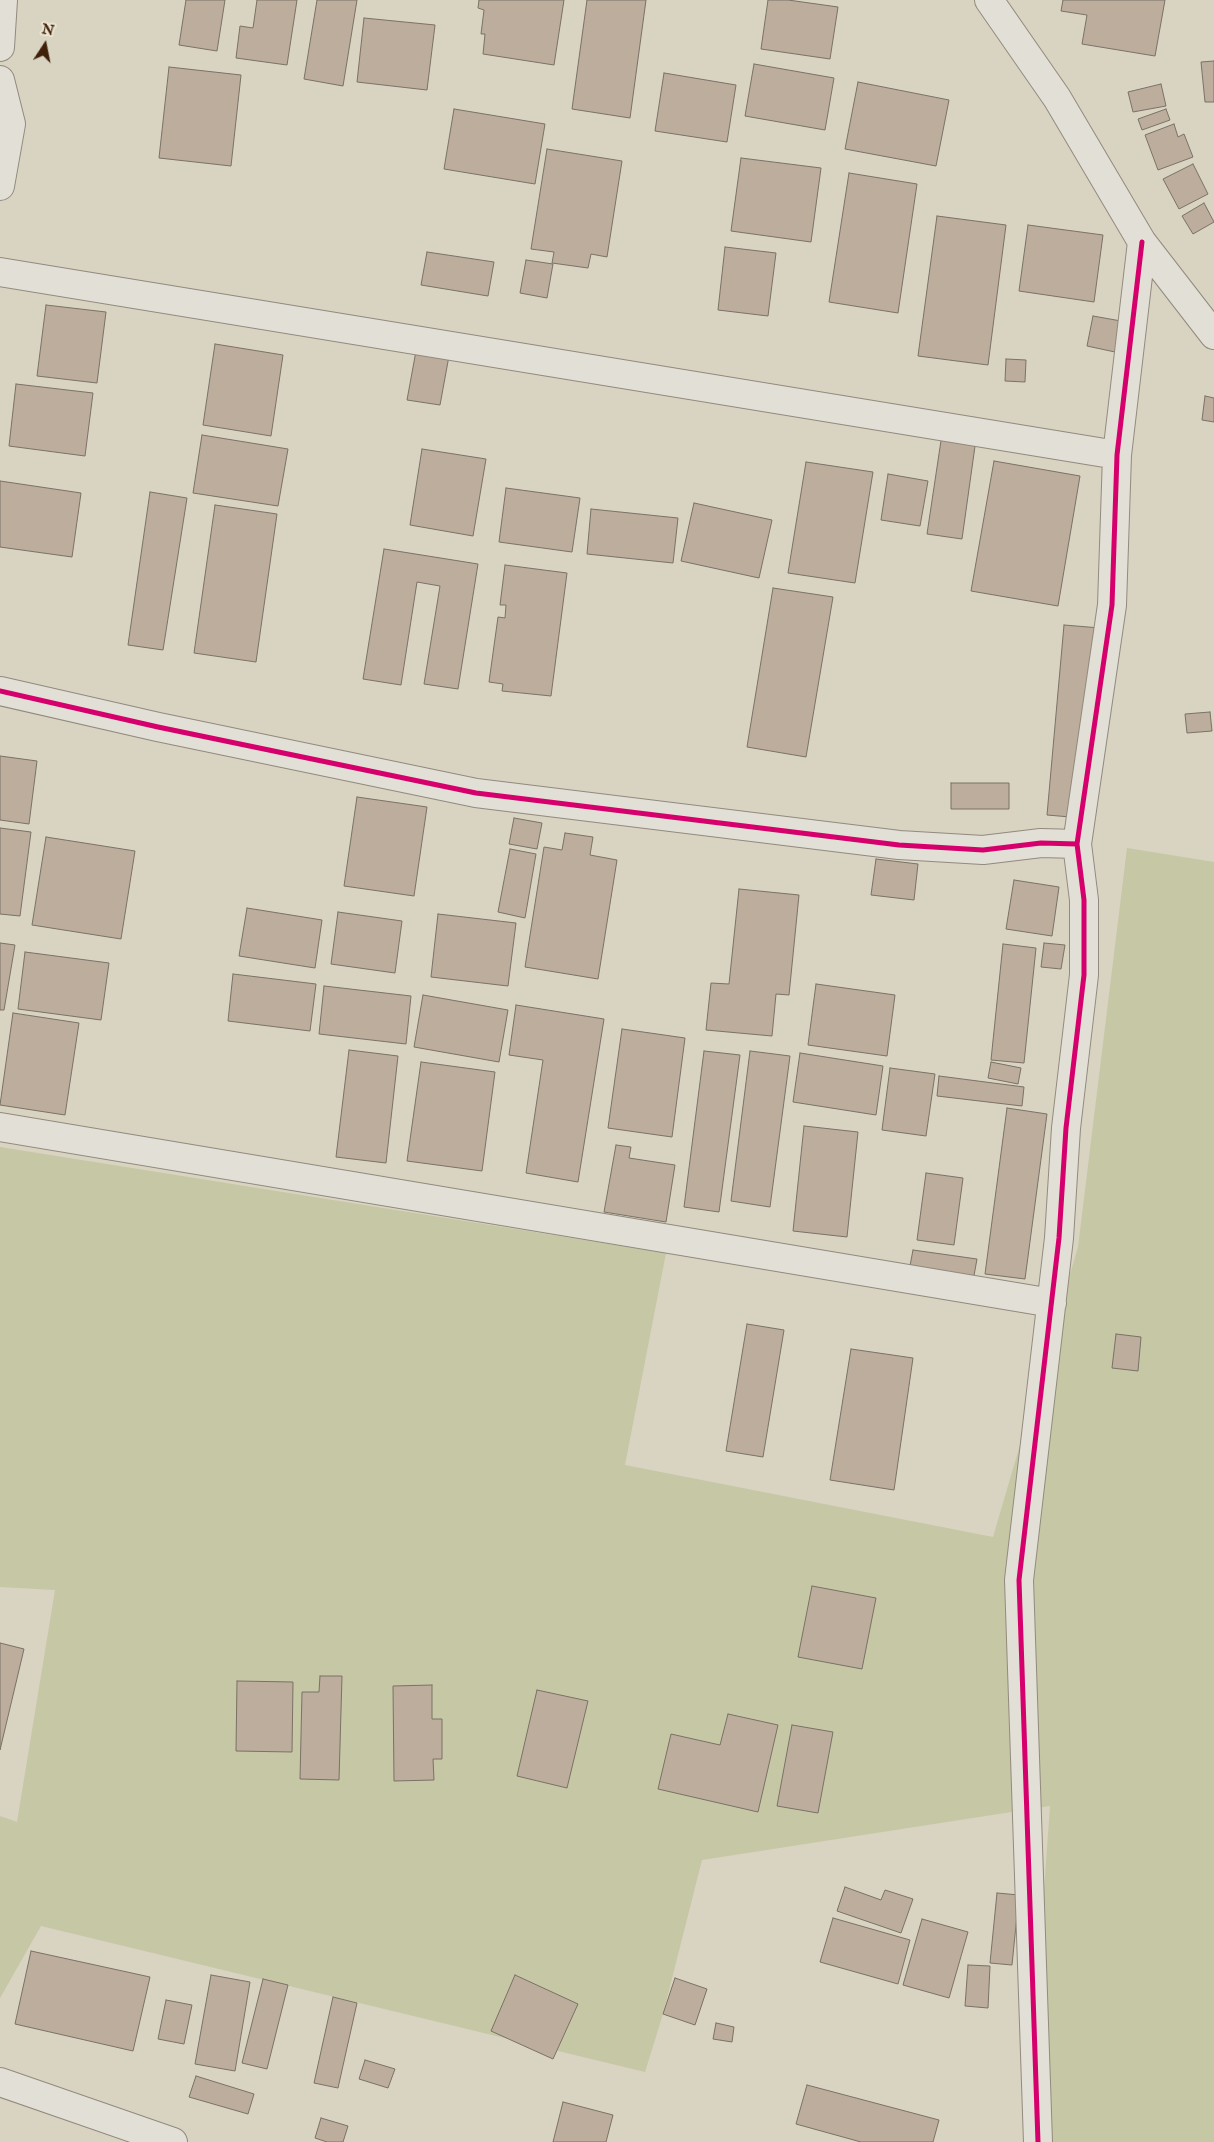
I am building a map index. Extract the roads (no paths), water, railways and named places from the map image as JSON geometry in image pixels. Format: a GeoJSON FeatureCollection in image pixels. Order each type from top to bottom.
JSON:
{"type":"FeatureCollection","features":[{"type":"Feature","properties":{"kind":"street"},"geometry":{"type":"LineString","coordinates":[[0,47],[3,0]]}},
{"type":"Feature","properties":{"kind":"street"},"geometry":{"type":"LineString","coordinates":[[989,0],[1057,98],[1142,242],[1214,336]]}},
{"type":"Feature","properties":{"kind":"street"},"geometry":{"type":"LineString","coordinates":[[0,80],[11,124],[0,186]]}},
{"type":"Feature","properties":{"kind":"street"},"geometry":{"type":"LineString","coordinates":[[1038,2142],[1019,1580],[1059,1238],[1066,1128],[1084,975],[1084,900],[1077,844],[1112,605],[1117,455],[1142,242]]}},
{"type":"Feature","properties":{"kind":"street"},"geometry":{"type":"LineString","coordinates":[[0,272],[1117,455]]}},
{"type":"Feature","properties":{"kind":"street"},"geometry":{"type":"LineString","coordinates":[[0,691],[158,727],[476,793],[899,846],[983,850],[1041,843],[1077,844]]}},
{"type":"Feature","properties":{"kind":"street"},"geometry":{"type":"LineString","coordinates":[[0,1127],[1052,1303]]}},
{"type":"Feature","properties":{"kind":"street"},"geometry":{"type":"LineString","coordinates":[[0,2082],[173,2142]]}}]}
